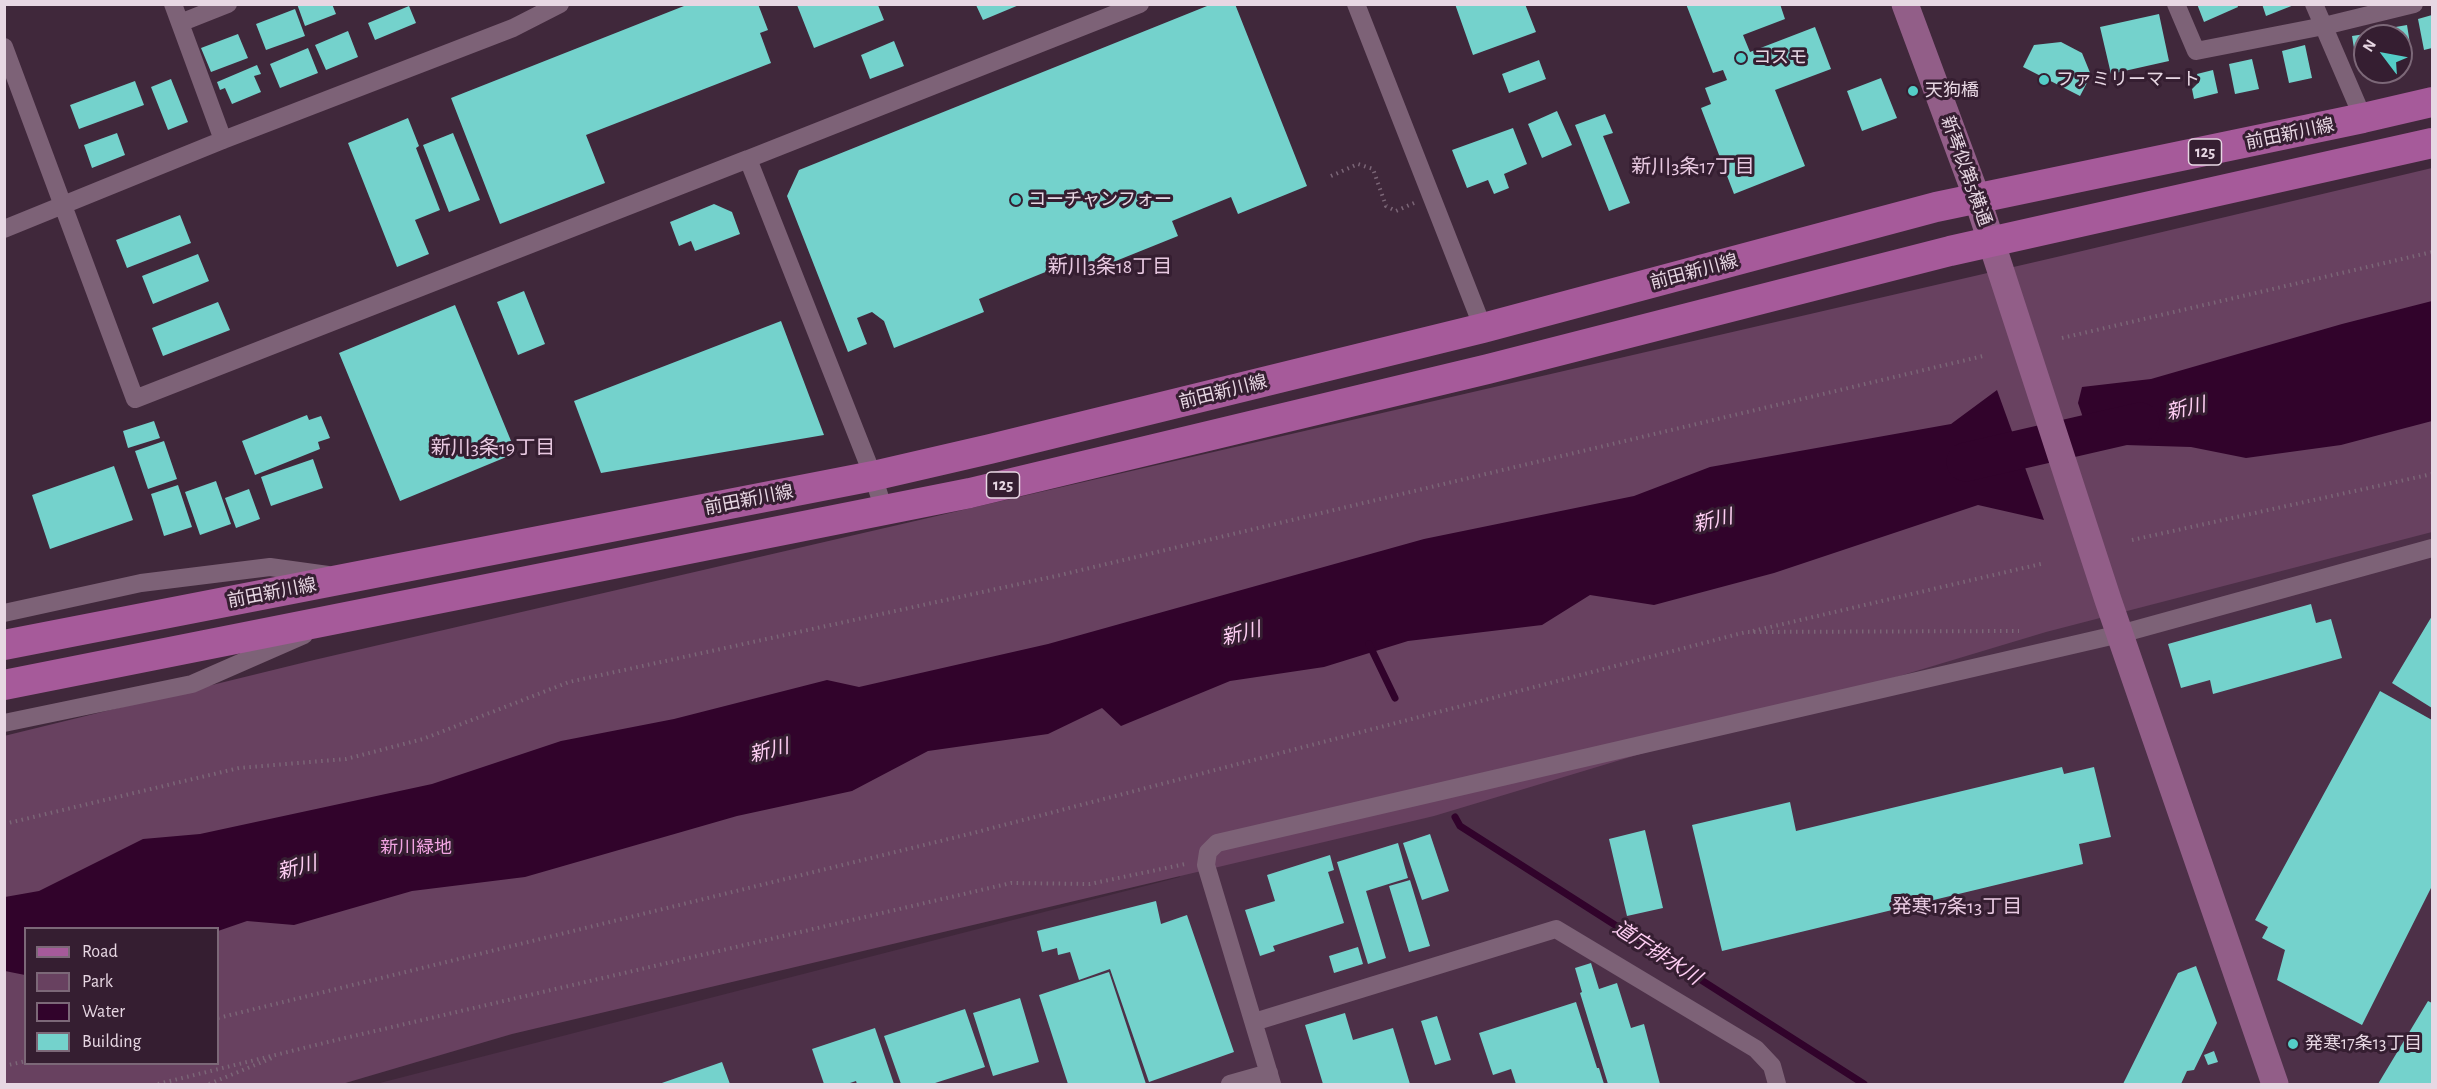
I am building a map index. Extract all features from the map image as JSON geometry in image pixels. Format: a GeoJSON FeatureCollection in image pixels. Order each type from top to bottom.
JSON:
{"type":"FeatureCollection","features":[{"type":"Feature","properties":{"kind":"main road","name":"前田新川線"},"geometry":{"type":"LineString","coordinates":[[4,645],[873,476],[1484,328],[1936,207],[2433,102]]}},
{"type":"Feature","properties":{"kind":"main road","name":"前田新川線"},"geometry":{"type":"LineString","coordinates":[[4,685],[970,493],[1477,372],[1992,241],[2433,143]]}},
{"type":"Feature","properties":{"kind":"street"},"geometry":{"type":"LineString","coordinates":[[173,4],[223,140]]}},
{"type":"Feature","properties":{"kind":"street"},"geometry":{"type":"LineString","coordinates":[[180,23],[228,4]]}},
{"type":"Feature","properties":{"kind":"street"},"geometry":{"type":"LineString","coordinates":[[4,229],[223,140],[513,28],[560,4]]}},
{"type":"Feature","properties":{"kind":"street"},"geometry":{"type":"LineString","coordinates":[[4,47],[135,399],[1140,4]]}},
{"type":"Feature","properties":{"kind":"street"},"geometry":{"type":"LineString","coordinates":[[1356,4],[1484,328]]}},
{"type":"Feature","properties":{"kind":"street","name":"新琴似第5横通"},"geometry":{"type":"LineString","coordinates":[[1905,4],[1992,241],[2108,600],[2275,1084]]}},
{"type":"Feature","properties":{"kind":"street"},"geometry":{"type":"LineString","coordinates":[[2176,4],[2196,51],[2324,26],[2414,4]]}},
{"type":"Feature","properties":{"kind":"street"},"geometry":{"type":"LineString","coordinates":[[2314,4],[2363,118]]}},
{"type":"Feature","properties":{"kind":"street"},"geometry":{"type":"LineString","coordinates":[[748,159],[873,476],[884,510]]}},
{"type":"Feature","properties":{"kind":"street"},"geometry":{"type":"LineString","coordinates":[[1230,1084],[1271,1079],[1206,865],[1208,852],[1217,843],[2120,634],[2433,548]]}},
{"type":"Feature","properties":{"kind":"street"},"geometry":{"type":"LineString","coordinates":[[4,613],[141,583],[270,567],[350,577]]}},
{"type":"Feature","properties":{"kind":"street"},"geometry":{"type":"LineString","coordinates":[[4,723],[192,684],[344,618]]}},
{"type":"Feature","properties":{"kind":"street"},"geometry":{"type":"LineString","coordinates":[[1254,1022],[1556,929],[1756,1049],[1772,1066],[1778,1084]]}},
{"type":"Feature","properties":{"kind":"path"},"geometry":{"type":"LineString","coordinates":[[1331,176],[1358,164],[1373,169],[1386,206],[1396,211],[1414,203]]}},
{"type":"Feature","properties":{"kind":"path"},"geometry":{"type":"LineString","coordinates":[[2062,338],[2433,252]]}},
{"type":"Feature","properties":{"kind":"path"},"geometry":{"type":"LineString","coordinates":[[4,824],[239,768],[346,759],[423,740],[569,682],[1056,576],[1983,356]]}},
{"type":"Feature","properties":{"kind":"path"},"geometry":{"type":"LineString","coordinates":[[2132,540],[2433,474]]}},
{"type":"Feature","properties":{"kind":"path"},"geometry":{"type":"LineString","coordinates":[[219,1017],[973,833],[1746,632],[2045,563]]}},
{"type":"Feature","properties":{"kind":"path"},"geometry":{"type":"LineString","coordinates":[[1746,632],[2019,631]]}},
{"type":"Feature","properties":{"kind":"path"},"geometry":{"type":"LineString","coordinates":[[158,1084],[1011,884],[1090,884],[1185,864]]}},
{"type":"Feature","properties":{"kind":"path"},"geometry":{"type":"LineString","coordinates":[[209,1084],[283,1053]]}},
{"type":"Feature","properties":{"kind":"path"},"geometry":{"type":"LineString","coordinates":[[4,1066],[24,1061]]}},
{"type":"Feature","properties":{"kind":"shaded area"},"geometry":{"type":"Polygon","coordinates":[[[2432,527],[2432,1084],[376,1084],[1180,877],[1166,830],[2432,527]]]}},
{"type":"Feature","properties":{"kind":"green space","name":"新川緑地"},"geometry":{"type":"Polygon","coordinates":[[[2432,168],[2432,532],[2046,632],[1434,816],[512,1034],[342,1084],[5,1084],[4,736],[314,660],[2432,168]]]}},
{"type":"Feature","properties":{"kind":"water"},"geometry":{"type":"Polygon","coordinates":[[[2432,301],[2432,421],[2341,445],[2246,458],[2191,447],[2092,444],[2078,403],[2082,387],[2151,379],[2342,324],[2432,301]]]}},
{"type":"Feature","properties":{"kind":"water"},"geometry":{"type":"Polygon","coordinates":[[[1997,390],[2044,520],[1978,505],[1774,573],[1654,605],[1590,595],[1542,625],[1408,641],[1324,667],[1230,681],[1121,726],[1102,708],[1048,734],[928,751],[852,791],[737,816],[525,877],[412,891],[294,925],[247,921],[219,931],[219,927],[24,927],[24,975],[5,971],[5,897],[39,891],[143,839],[200,834],[432,784],[561,741],[674,719],[827,680],[859,687],[1048,644],[1424,539],[1634,496],[1710,467],[1951,424],[1997,390]]]}},
{"type":"Feature","properties":{"kind":"building"},"geometry":{"type":"Polygon","coordinates":[[[297,4],[332,4],[336,14],[305,26],[297,4]]]}},
{"type":"Feature","properties":{"kind":"building"},"geometry":{"type":"Polygon","coordinates":[[[689,4],[758,4],[768,30],[760,33],[771,63],[586,135],[605,183],[500,224],[451,98],[689,4]]]}},
{"type":"Feature","properties":{"kind":"building"},"geometry":{"type":"Polygon","coordinates":[[[1212,4],[1235,4],[1307,186],[1238,214],[1231,197],[1172,221],[1178,236],[1081,275],[1075,260],[979,299],[984,312],[894,348],[884,321],[872,312],[857,318],[867,344],[848,352],[787,196],[799,170],[1212,4]]]}},
{"type":"Feature","properties":{"kind":"building"},"geometry":{"type":"Polygon","coordinates":[[[1455,4],[1525,4],[1536,32],[1473,55],[1455,4]]]}},
{"type":"Feature","properties":{"kind":"building"},"geometry":{"type":"Polygon","coordinates":[[[1686,4],[1780,4],[1785,19],[1743,35],[1750,52],[1815,27],[1831,69],[1775,90],[1805,166],[1734,194],[1701,108],[1711,104],[1705,88],[1727,80],[1723,70],[1713,73],[1686,4]]]}},
{"type":"Feature","properties":{"kind":"building"},"geometry":{"type":"Polygon","coordinates":[[[2197,4],[2237,4],[2238,7],[2204,22],[2197,4]]]}},
{"type":"Feature","properties":{"kind":"building"},"geometry":{"type":"Polygon","coordinates":[[[2262,4],[2294,4],[2294,5],[2266,16],[2262,4]]]}},
{"type":"Feature","properties":{"kind":"building"},"geometry":{"type":"Polygon","coordinates":[[[797,5],[878,5],[884,20],[814,48],[797,5]]]}},
{"type":"Feature","properties":{"kind":"building"},"geometry":{"type":"Polygon","coordinates":[[[976,5],[1019,5],[983,20],[976,5]]]}},
{"type":"Feature","properties":{"kind":"building"},"geometry":{"type":"Polygon","coordinates":[[[409,6],[416,23],[375,40],[368,23],[409,6]]]}},
{"type":"Feature","properties":{"kind":"building"},"geometry":{"type":"Polygon","coordinates":[[[295,9],[305,36],[266,50],[256,24],[295,9]]]}},
{"type":"Feature","properties":{"kind":"building"},"geometry":{"type":"Polygon","coordinates":[[[2159,14],[2169,61],[2111,74],[2100,27],[2159,14]]]}},
{"type":"Feature","properties":{"kind":"building"},"geometry":{"type":"Polygon","coordinates":[[[2432,15],[2432,48],[2424,50],[2418,19],[2432,15]]]}},
{"type":"Feature","properties":{"kind":"building"},"geometry":{"type":"Polygon","coordinates":[[[348,31],[358,57],[326,70],[315,45],[348,31]]]}},
{"type":"Feature","properties":{"kind":"building"},"geometry":{"type":"Polygon","coordinates":[[[238,34],[248,58],[211,72],[201,48],[238,34]]]}},
{"type":"Feature","properties":{"kind":"building"},"geometry":{"type":"Polygon","coordinates":[[[894,41],[904,66],[870,79],[861,55],[894,41]]]}},
{"type":"Feature","properties":{"kind":"building"},"geometry":{"type":"Polygon","coordinates":[[[2061,42],[2082,53],[2091,75],[2080,96],[2023,67],[2034,45],[2061,42]]]}},
{"type":"Feature","properties":{"kind":"building"},"geometry":{"type":"Polygon","coordinates":[[[2305,45],[2312,78],[2289,83],[2282,51],[2305,45]]]}},
{"type":"Feature","properties":{"kind":"building"},"geometry":{"type":"Polygon","coordinates":[[[308,48],[318,73],[280,88],[270,64],[308,48]]]}},
{"type":"Feature","properties":{"kind":"building"},"geometry":{"type":"Polygon","coordinates":[[[2252,59],[2259,89],[2235,94],[2229,64],[2252,59]]]}},
{"type":"Feature","properties":{"kind":"building"},"geometry":{"type":"Polygon","coordinates":[[[1539,60],[1546,79],[1509,93],[1502,74],[1539,60]]]}},
{"type":"Feature","properties":{"kind":"building"},"geometry":{"type":"Polygon","coordinates":[[[257,65],[261,74],[254,76],[261,92],[232,104],[225,88],[220,90],[217,82],[257,65]]]}},
{"type":"Feature","properties":{"kind":"building"},"geometry":{"type":"Polygon","coordinates":[[[2213,70],[2218,93],[2194,99],[2192,89],[2199,82],[2197,74],[2213,70]]]}},
{"type":"Feature","properties":{"kind":"building"},"geometry":{"type":"Polygon","coordinates":[[[1881,78],[1897,118],[1862,131],[1847,91],[1881,78]]]}},
{"type":"Feature","properties":{"kind":"building"},"geometry":{"type":"Polygon","coordinates":[[[171,79],[188,122],[168,130],[151,87],[171,79]]]}},
{"type":"Feature","properties":{"kind":"building"},"geometry":{"type":"Polygon","coordinates":[[[135,81],[144,105],[79,129],[70,105],[135,81]]]}},
{"type":"Feature","properties":{"kind":"building"},"geometry":{"type":"Polygon","coordinates":[[[1557,111],[1572,145],[1542,158],[1528,124],[1557,111]]]}},
{"type":"Feature","properties":{"kind":"building"},"geometry":{"type":"Polygon","coordinates":[[[1605,114],[1613,133],[1603,136],[1630,203],[1609,211],[1575,125],[1605,114]]]}},
{"type":"Feature","properties":{"kind":"building"},"geometry":{"type":"Polygon","coordinates":[[[408,118],[419,146],[416,148],[440,210],[415,220],[429,254],[397,267],[348,143],[408,118]]]}},
{"type":"Feature","properties":{"kind":"building"},"geometry":{"type":"Polygon","coordinates":[[[1513,128],[1527,164],[1504,174],[1509,188],[1494,194],[1488,180],[1467,188],[1452,150],[1513,128]]]}},
{"type":"Feature","properties":{"kind":"building"},"geometry":{"type":"Polygon","coordinates":[[[117,133],[125,155],[92,168],[84,145],[117,133]]]}},
{"type":"Feature","properties":{"kind":"building"},"geometry":{"type":"Polygon","coordinates":[[[453,133],[480,200],[449,212],[423,145],[453,133]]]}},
{"type":"Feature","properties":{"kind":"building"},"geometry":{"type":"Polygon","coordinates":[[[714,204],[732,212],[740,234],[695,251],[691,241],[679,246],[670,222],[714,204]]]}},
{"type":"Feature","properties":{"kind":"building"},"geometry":{"type":"Polygon","coordinates":[[[180,215],[191,243],[127,268],[116,240],[180,215]]]}},
{"type":"Feature","properties":{"kind":"building"},"geometry":{"type":"Polygon","coordinates":[[[198,254],[209,281],[153,304],[142,276],[198,254]]]}},
{"type":"Feature","properties":{"kind":"building"},"geometry":{"type":"Polygon","coordinates":[[[524,291],[545,344],[518,355],[497,302],[524,291]]]}},
{"type":"Feature","properties":{"kind":"building"},"geometry":{"type":"Polygon","coordinates":[[[218,302],[230,330],[163,356],[152,328],[218,302]]]}},
{"type":"Feature","properties":{"kind":"building"},"geometry":{"type":"Polygon","coordinates":[[[455,305],[516,453],[400,501],[339,353],[455,305]]]}},
{"type":"Feature","properties":{"kind":"building"},"geometry":{"type":"Polygon","coordinates":[[[781,321],[824,435],[601,473],[574,401],[781,321]]]}},
{"type":"Feature","properties":{"kind":"building"},"geometry":{"type":"Polygon","coordinates":[[[307,415],[309,420],[321,416],[330,438],[318,442],[320,449],[255,475],[242,441],[307,415]]]}},
{"type":"Feature","properties":{"kind":"building"},"geometry":{"type":"Polygon","coordinates":[[[154,421],[160,438],[128,448],[123,431],[154,421]]]}},
{"type":"Feature","properties":{"kind":"building"},"geometry":{"type":"Polygon","coordinates":[[[164,441],[177,479],[148,489],[135,451],[164,441]]]}},
{"type":"Feature","properties":{"kind":"building"},"geometry":{"type":"Polygon","coordinates":[[[313,459],[323,488],[271,506],[261,477],[313,459]]]}},
{"type":"Feature","properties":{"kind":"building"},"geometry":{"type":"Polygon","coordinates":[[[114,466],[133,520],[50,549],[32,495],[114,466]]]}},
{"type":"Feature","properties":{"kind":"building"},"geometry":{"type":"Polygon","coordinates":[[[216,481],[231,524],[200,535],[185,492],[216,481]]]}},
{"type":"Feature","properties":{"kind":"building"},"geometry":{"type":"Polygon","coordinates":[[[178,485],[192,527],[164,536],[151,494],[178,485]]]}},
{"type":"Feature","properties":{"kind":"building"},"geometry":{"type":"Polygon","coordinates":[[[249,489],[260,519],[236,528],[225,498],[249,489]]]}},
{"type":"Feature","properties":{"kind":"building"},"geometry":{"type":"Polygon","coordinates":[[[2311,604],[2316,623],[2331,619],[2342,658],[2213,694],[2210,680],[2181,688],[2168,644],[2311,604]]]}},
{"type":"Feature","properties":{"kind":"building"},"geometry":{"type":"Polygon","coordinates":[[[2432,616],[2432,708],[2392,683],[2432,616]]]}},
{"type":"Feature","properties":{"kind":"building"},"geometry":{"type":"Polygon","coordinates":[[[2380,691],[2432,720],[2432,886],[2362,1025],[2277,980],[2285,950],[2262,938],[2268,927],[2255,920],[2380,691]]]}},
{"type":"Feature","properties":{"kind":"building"},"geometry":{"type":"Polygon","coordinates":[[[2062,767],[2064,774],[2094,767],[2111,837],[2079,844],[2083,864],[1722,951],[1692,825],[1790,802],[1796,831],[2062,767]]]}},
{"type":"Feature","properties":{"kind":"building"},"geometry":{"type":"Polygon","coordinates":[[[1645,830],[1663,908],[1627,916],[1609,839],[1645,830]]]}},
{"type":"Feature","properties":{"kind":"building"},"geometry":{"type":"Polygon","coordinates":[[[1430,834],[1449,891],[1422,900],[1403,843],[1430,834]]]}},
{"type":"Feature","properties":{"kind":"building"},"geometry":{"type":"Polygon","coordinates":[[[1398,843],[1408,878],[1366,891],[1386,958],[1368,964],[1337,862],[1398,843]]]}},
{"type":"Feature","properties":{"kind":"building"},"geometry":{"type":"Polygon","coordinates":[[[1330,855],[1334,870],[1328,872],[1344,923],[1273,946],[1275,951],[1260,956],[1245,910],[1275,901],[1267,875],[1330,855]]]}},
{"type":"Feature","properties":{"kind":"building"},"geometry":{"type":"Polygon","coordinates":[[[1410,880],[1430,946],[1409,952],[1389,886],[1410,880]]]}},
{"type":"Feature","properties":{"kind":"building"},"geometry":{"type":"Polygon","coordinates":[[[1156,901],[1161,924],[1187,915],[1234,1052],[1149,1082],[1110,969],[1079,980],[1070,952],[1058,955],[1057,948],[1042,952],[1037,931],[1156,901]]]}},
{"type":"Feature","properties":{"kind":"building"},"geometry":{"type":"Polygon","coordinates":[[[1358,947],[1363,964],[1334,973],[1329,956],[1358,947]]]}},
{"type":"Feature","properties":{"kind":"building"},"geometry":{"type":"Polygon","coordinates":[[[1591,963],[1599,989],[1617,983],[1631,1028],[1644,1024],[1660,1084],[1608,1084],[1580,993],[1582,992],[1575,968],[1591,963]]]}},
{"type":"Feature","properties":{"kind":"building"},"geometry":{"type":"Polygon","coordinates":[[[2196,966],[2217,1023],[2194,1070],[2187,1071],[2181,1084],[2123,1084],[2178,973],[2196,966]]]}},
{"type":"Feature","properties":{"kind":"building"},"geometry":{"type":"Polygon","coordinates":[[[1109,972],[1146,1084],[1068,1084],[1039,995],[1109,972]]]}},
{"type":"Feature","properties":{"kind":"building"},"geometry":{"type":"Polygon","coordinates":[[[1020,998],[1039,1062],[993,1076],[973,1013],[1020,998]]]}},
{"type":"Feature","properties":{"kind":"building"},"geometry":{"type":"Polygon","coordinates":[[[2428,1001],[2432,1003],[2432,1084],[2378,1084],[2428,1001]]]}},
{"type":"Feature","properties":{"kind":"building"},"geometry":{"type":"Polygon","coordinates":[[[1576,1002],[1604,1084],[1516,1084],[1511,1069],[1493,1075],[1479,1033],[1576,1002]]]}},
{"type":"Feature","properties":{"kind":"building"},"geometry":{"type":"Polygon","coordinates":[[[965,1009],[985,1067],[932,1084],[901,1084],[884,1036],[965,1009]]]}},
{"type":"Feature","properties":{"kind":"building"},"geometry":{"type":"Polygon","coordinates":[[[1345,1013],[1353,1040],[1393,1028],[1410,1084],[1323,1084],[1305,1025],[1345,1013]]]}},
{"type":"Feature","properties":{"kind":"building"},"geometry":{"type":"Polygon","coordinates":[[[1437,1016],[1451,1060],[1435,1065],[1421,1021],[1437,1016]]]}},
{"type":"Feature","properties":{"kind":"building"},"geometry":{"type":"Polygon","coordinates":[[[875,1028],[894,1084],[857,1084],[856,1081],[847,1084],[824,1084],[812,1049],[875,1028]]]}},
{"type":"Feature","properties":{"kind":"building"},"geometry":{"type":"Polygon","coordinates":[[[2214,1051],[2218,1062],[2208,1065],[2204,1055],[2214,1051]]]}},
{"type":"Feature","properties":{"kind":"building"},"geometry":{"type":"Polygon","coordinates":[[[722,1062],[730,1084],[659,1084],[722,1062]]]}},
{"type":"Feature","properties":{"kind":"waterway","name":"新川"},"geometry":{"type":"LineString","coordinates":[[1966,462],[2140,422]]}},
{"type":"Feature","properties":{"kind":"waterway","name":"道庁排水川"},"geometry":{"type":"LineString","coordinates":[[1369,644],[1395,698]]}},
{"type":"Feature","properties":{"kind":"waterway","name":"道庁排水川"},"geometry":{"type":"LineString","coordinates":[[1455,817],[1460,826],[1864,1084]]}},
{"type":"Feature","properties":{"kind":"place","name":"コスモ"},"geometry":{"type":"Point","coordinates":[1741,58]}},
{"type":"Feature","properties":{"kind":"place","name":"ファミリーマート"},"geometry":{"type":"Point","coordinates":[2044,80]}},
{"type":"Feature","properties":{"kind":"place","name":"天狗橋"},"geometry":{"type":"Point","coordinates":[1913,91]}},
{"type":"Feature","properties":{"kind":"place","name":"コーチャンフォー"},"geometry":{"type":"Point","coordinates":[1016,200]}},
{"type":"Feature","properties":{"kind":"place","name":"発寒17条13丁目"},"geometry":{"type":"Point","coordinates":[2293,1044]}},
{"type":"Feature","properties":{"kind":"district","name":"新川3条17丁目"},"geometry":{"type":"Point","coordinates":[1693,167]}},
{"type":"Feature","properties":{"kind":"district","name":"新川3条18丁目"},"geometry":{"type":"Point","coordinates":[1110,267]}},
{"type":"Feature","properties":{"kind":"district","name":"新川3条19丁目"},"geometry":{"type":"Point","coordinates":[493,448]}},
{"type":"Feature","properties":{"kind":"district","name":"発寒17条13丁目"},"geometry":{"type":"Point","coordinates":[1957,907]}}]}
